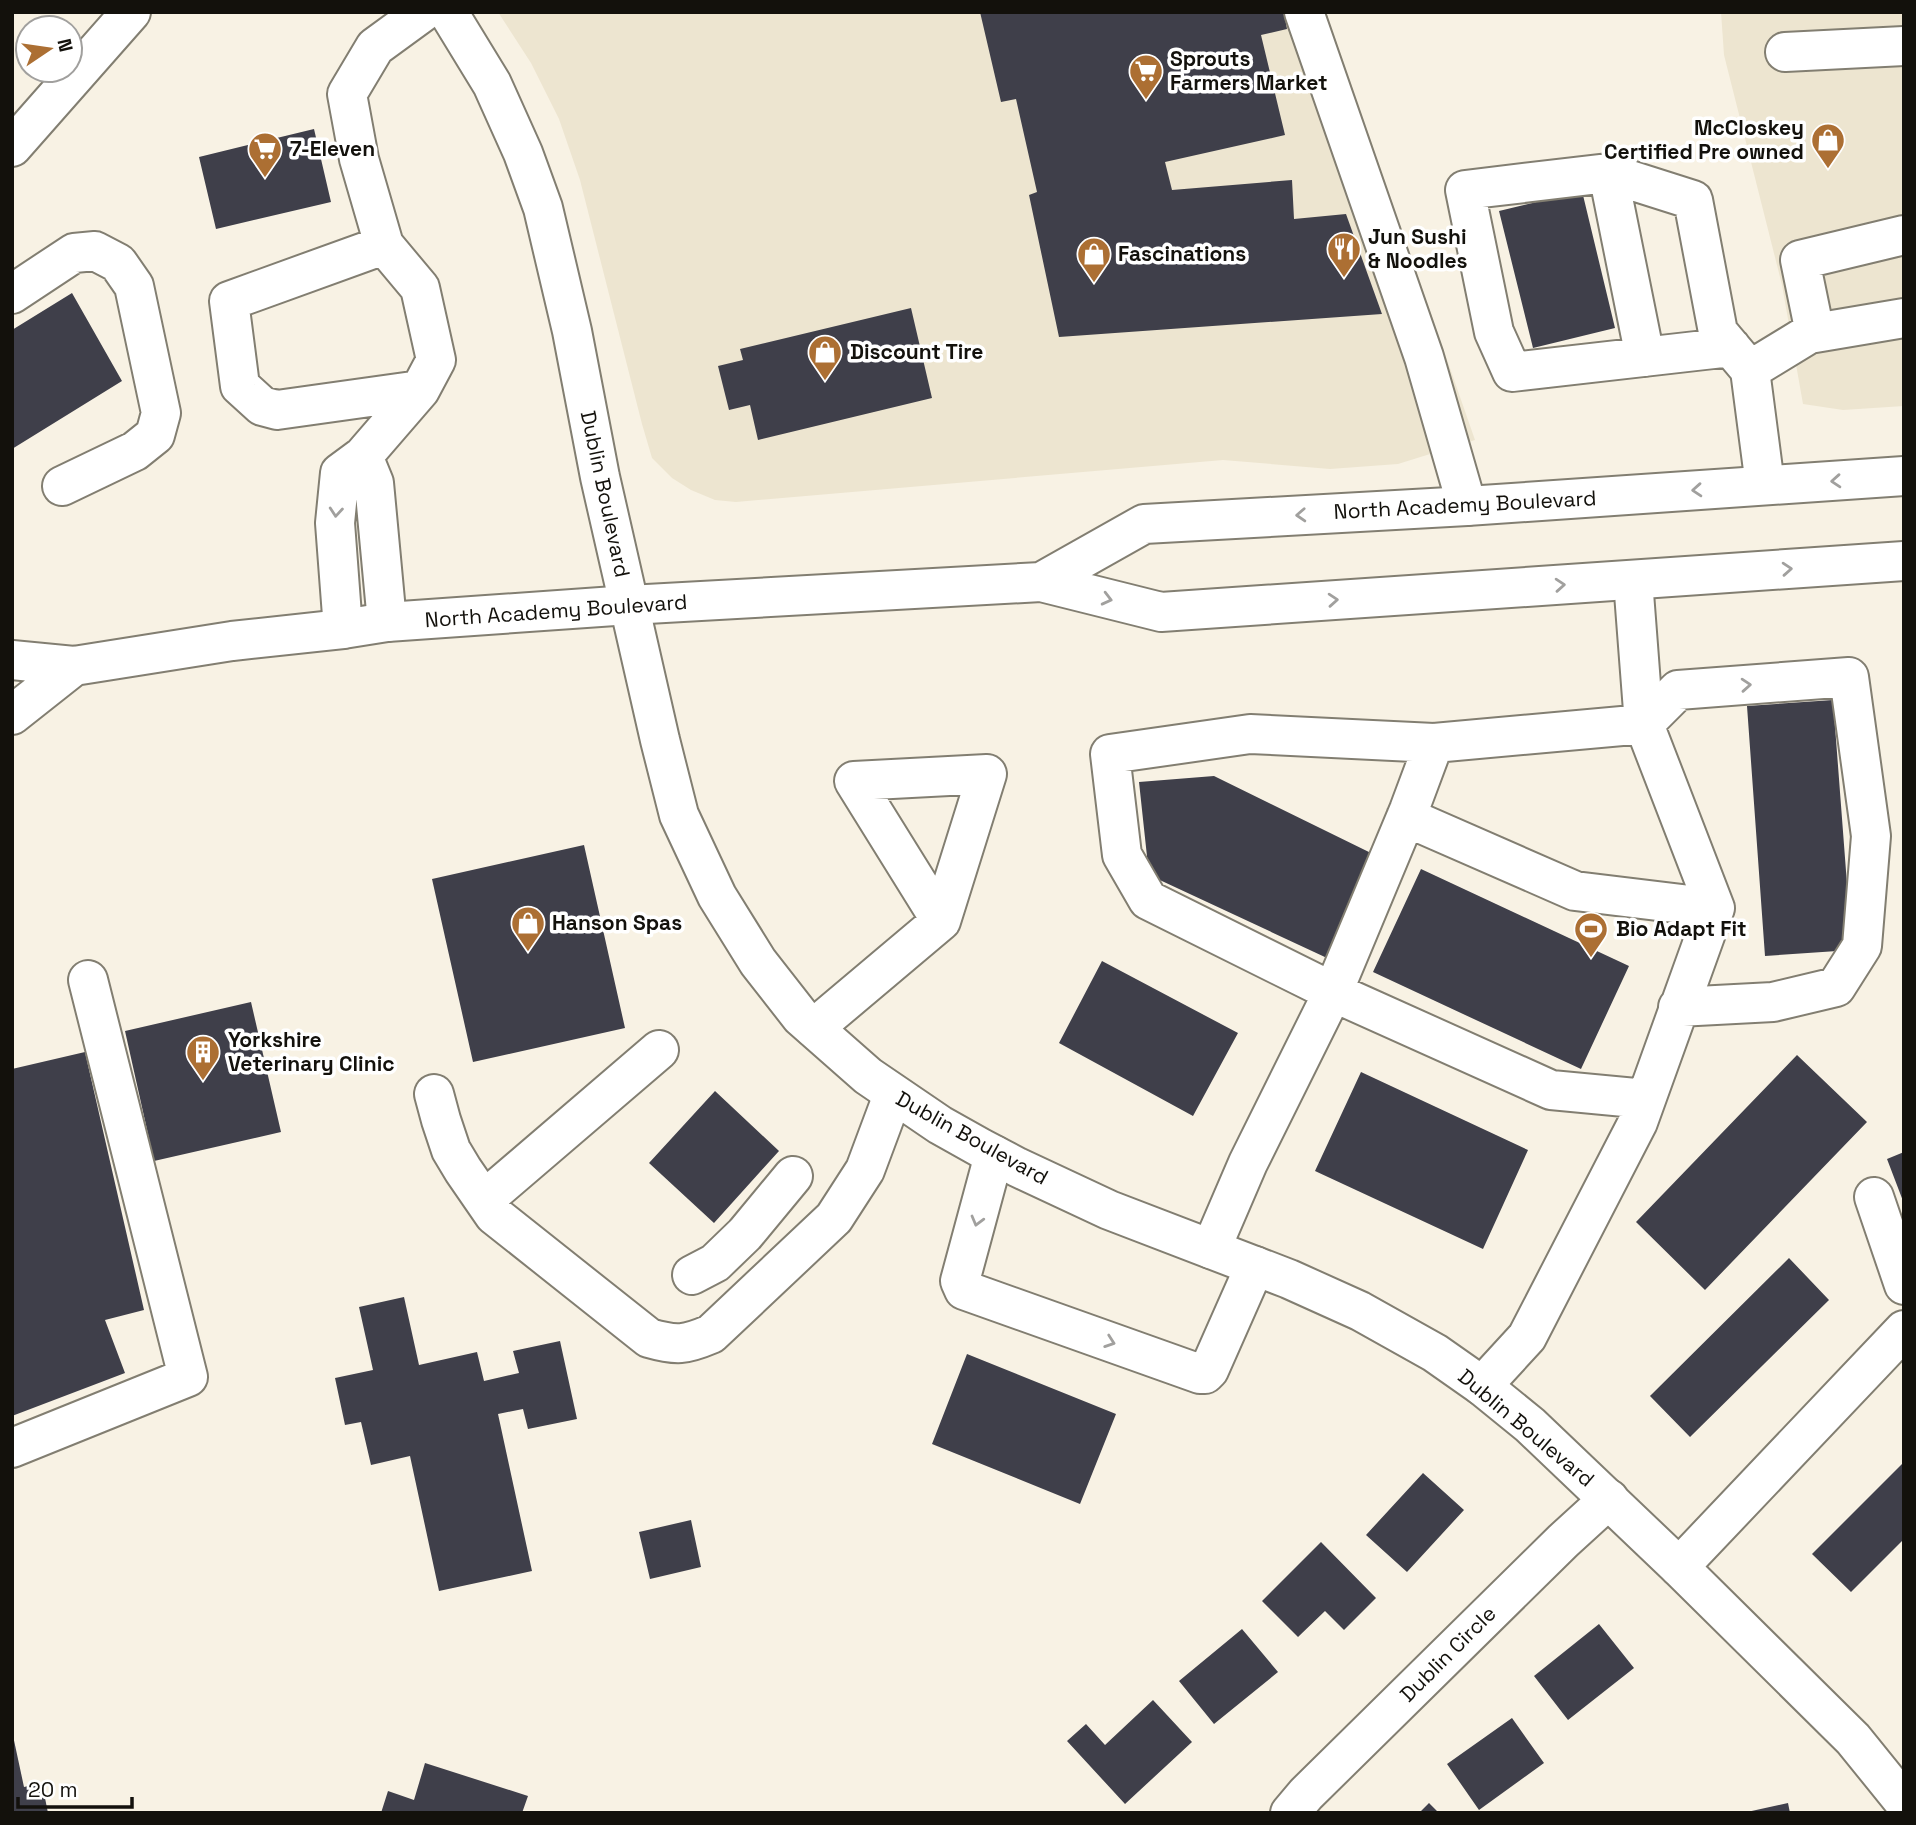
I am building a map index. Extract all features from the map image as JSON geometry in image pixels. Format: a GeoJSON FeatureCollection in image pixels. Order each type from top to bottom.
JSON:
{"type":"FeatureCollection","features":[{"type":"Feature","properties":{"kind":"main road"},"geometry":{"type":"LineString","coordinates":[[12,147],[131,12]]}},
{"type":"Feature","properties":{"kind":"main road"},"geometry":{"type":"LineString","coordinates":[[343,629],[335,523],[340,473],[363,456],[420,390],[436,360],[419,288],[384,245],[359,159],[347,93],[375,47],[423,12]]}},
{"type":"Feature","properties":{"kind":"main road","name":"Dublin Boulevard"},"geometry":{"type":"LineString","coordinates":[[448,12],[492,84],[523,153],[543,208],[572,331],[600,477],[679,816],[717,896],[758,962],[801,1017],[893,1095],[994,1155],[1110,1210],[1255,1266],[1360,1311],[1434,1353],[1482,1386],[1530,1425],[1679,1567],[1853,1740],[1904,1802]]}},
{"type":"Feature","properties":{"kind":"main road"},"geometry":{"type":"LineString","coordinates":[[1304,12],[1424,357],[1467,506]]}},
{"type":"Feature","properties":{"kind":"main road"},"geometry":{"type":"LineString","coordinates":[[1785,52],[1904,46]]}},
{"type":"Feature","properties":{"kind":"main road"},"geometry":{"type":"LineString","coordinates":[[1608,173],[1645,357]]}},
{"type":"Feature","properties":{"kind":"main road"},"geometry":{"type":"LineString","coordinates":[[1765,485],[1741,358],[1718,332],[1693,200],[1608,173],[1465,190],[1494,331],[1512,372],[1645,357],[1741,358],[1808,334],[1904,318]]}},
{"type":"Feature","properties":{"kind":"main road"},"geometry":{"type":"LineString","coordinates":[[1815,333],[1800,260],[1904,235]]}},
{"type":"Feature","properties":{"kind":"main road"},"geometry":{"type":"LineString","coordinates":[[384,245],[229,301],[240,386],[262,405],[277,410],[420,390]]}},
{"type":"Feature","properties":{"kind":"main road"},"geometry":{"type":"LineString","coordinates":[[12,294],[74,253],[95,251],[118,263],[134,286],[161,413],[155,435],[135,451],[62,486]]}},
{"type":"Feature","properties":{"kind":"main road"},"geometry":{"type":"LineString","coordinates":[[363,456],[374,483],[387,622]]}},
{"type":"Feature","properties":{"kind":"main road","name":"North Academy Boulevard"},"geometry":{"type":"LineString","coordinates":[[1041,582],[1144,524],[1467,506],[1904,476]]}},
{"type":"Feature","properties":{"kind":"main road","name":"North Academy Boulevard"},"geometry":{"type":"LineString","coordinates":[[12,660],[74,666],[232,640],[387,622],[1041,582],[1161,612],[1904,561]]}},
{"type":"Feature","properties":{"kind":"main road"},"geometry":{"type":"LineString","coordinates":[[1482,1386],[1527,1337],[1638,1122],[1715,908],[1644,724],[1633,580]]}},
{"type":"Feature","properties":{"kind":"main road","name":"North Academy Boulevard"},"geometry":{"type":"LineString","coordinates":[[12,715],[74,666]]}},
{"type":"Feature","properties":{"kind":"main road"},"geometry":{"type":"LineString","coordinates":[[1646,1100],[1551,1090],[1333,992],[1148,900],[1122,855],[1110,754],[1250,734],[1434,743],[1644,724],[1678,690],[1849,677],[1871,836],[1862,946],[1836,987],[1773,1002],[1678,1007]]}},
{"type":"Feature","properties":{"kind":"main road"},"geometry":{"type":"LineString","coordinates":[[1211,1249],[1248,1163],[1333,992],[1434,743]]}},
{"type":"Feature","properties":{"kind":"main road"},"geometry":{"type":"LineString","coordinates":[[1406,817],[1575,891],[1715,908]]}},
{"type":"Feature","properties":{"kind":"main road"},"geometry":{"type":"LineString","coordinates":[[814,1028],[941,921]]}},
{"type":"Feature","properties":{"kind":"main road"},"geometry":{"type":"LineString","coordinates":[[12,1447],[188,1377],[88,980]]}},
{"type":"Feature","properties":{"kind":"main road"},"geometry":{"type":"LineString","coordinates":[[484,1200],[659,1050]]}},
{"type":"Feature","properties":{"kind":"main road"},"geometry":{"type":"LineString","coordinates":[[434,1094],[452,1150],[494,1215],[649,1338],[669,1344],[689,1343],[711,1334],[834,1218],[865,1170],[893,1095]]}},
{"type":"Feature","properties":{"kind":"main road"},"geometry":{"type":"LineString","coordinates":[[994,1155],[960,1281],[964,1290],[1205,1374],[1255,1266]]}},
{"type":"Feature","properties":{"kind":"main road"},"geometry":{"type":"LineString","coordinates":[[692,1275],[715,1264],[745,1234],[793,1176]]}},
{"type":"Feature","properties":{"kind":"main road"},"geometry":{"type":"LineString","coordinates":[[1874,1197],[1904,1284]]}},
{"type":"Feature","properties":{"kind":"main road"},"geometry":{"type":"LineString","coordinates":[[1679,1567],[1904,1330]]}},
{"type":"Feature","properties":{"kind":"main road","name":"Dublin Circle"},"geometry":{"type":"LineString","coordinates":[[1290,1813],[1325,1774],[1609,1499]]}},
{"type":"Feature","properties":{"kind":"shaded area"},"geometry":{"type":"Polygon","coordinates":[[[498,12],[1326,12],[1475,440],[1398,464],[1330,469],[1223,460],[736,502],[715,500],[691,490],[672,478],[652,458],[580,180],[559,119],[531,63],[498,12]]]}},
{"type":"Feature","properties":{"kind":"shaded area","name":"McCloskey Certified Pre owned"},"geometry":{"type":"Polygon","coordinates":[[[1721,12],[1904,12],[1904,406],[1843,410],[1803,404],[1782,285],[1724,55],[1721,12]]]}},
{"type":"Feature","properties":{"kind":"building"},"geometry":{"type":"Polygon","coordinates":[[[980,12],[1284,12],[1287,29],[1261,35],[1285,135],[1165,162],[1172,190],[1292,180],[1294,219],[1346,214],[1382,314],[1059,337],[1029,195],[1037,192],[1016,99],[1001,102],[980,12]]]}},
{"type":"Feature","properties":{"kind":"building","name":"7-Eleven"},"geometry":{"type":"Polygon","coordinates":[[[314,129],[331,202],[216,229],[199,157],[314,129]]]}},
{"type":"Feature","properties":{"kind":"building"},"geometry":{"type":"Polygon","coordinates":[[[1582,191],[1615,328],[1533,348],[1499,211],[1582,191]]]}},
{"type":"Feature","properties":{"kind":"building"},"geometry":{"type":"Polygon","coordinates":[[[72,293],[122,381],[12,449],[12,330],[72,293]]]}},
{"type":"Feature","properties":{"kind":"building","name":"Discount Tire"},"geometry":{"type":"Polygon","coordinates":[[[911,308],[932,398],[758,440],[750,405],[729,410],[718,366],[743,360],[740,349],[911,308]]]}},
{"type":"Feature","properties":{"kind":"building"},"geometry":{"type":"Polygon","coordinates":[[[1833,700],[1852,950],[1765,956],[1747,706],[1833,700]]]}},
{"type":"Feature","properties":{"kind":"building"},"geometry":{"type":"Polygon","coordinates":[[[1214,776],[1373,854],[1327,958],[1149,875],[1139,782],[1214,776]]]}},
{"type":"Feature","properties":{"kind":"building","name":"Hanson Spas"},"geometry":{"type":"Polygon","coordinates":[[[584,845],[625,1028],[473,1062],[432,879],[584,845]]]}},
{"type":"Feature","properties":{"kind":"building"},"geometry":{"type":"Polygon","coordinates":[[[1421,869],[1629,966],[1581,1069],[1373,972],[1421,869]]]}},
{"type":"Feature","properties":{"kind":"building"},"geometry":{"type":"Polygon","coordinates":[[[1102,961],[1238,1033],[1193,1116],[1059,1043],[1102,961]]]}},
{"type":"Feature","properties":{"kind":"building","name":"Yorkshire Veterinary Clinic"},"geometry":{"type":"Polygon","coordinates":[[[251,1002],[281,1132],[154,1161],[125,1031],[251,1002]]]}},
{"type":"Feature","properties":{"kind":"building"},"geometry":{"type":"Polygon","coordinates":[[[85,1052],[144,1310],[105,1320],[125,1373],[12,1416],[12,1069],[85,1052]]]}},
{"type":"Feature","properties":{"kind":"building"},"geometry":{"type":"Polygon","coordinates":[[[1797,1055],[1867,1122],[1705,1290],[1636,1222],[1797,1055]]]}},
{"type":"Feature","properties":{"kind":"building"},"geometry":{"type":"Polygon","coordinates":[[[1361,1072],[1528,1150],[1483,1249],[1315,1171],[1361,1072]]]}},
{"type":"Feature","properties":{"kind":"building"},"geometry":{"type":"Polygon","coordinates":[[[715,1091],[779,1151],[714,1223],[649,1163],[715,1091]]]}},
{"type":"Feature","properties":{"kind":"building"},"geometry":{"type":"Polygon","coordinates":[[[1904,1152],[1904,1201],[1903,1201],[1887,1159],[1904,1152]]]}},
{"type":"Feature","properties":{"kind":"building"},"geometry":{"type":"Polygon","coordinates":[[[1789,1258],[1829,1300],[1690,1437],[1650,1396],[1789,1258]]]}},
{"type":"Feature","properties":{"kind":"building"},"geometry":{"type":"Polygon","coordinates":[[[404,1297],[419,1365],[477,1352],[484,1381],[519,1373],[513,1351],[560,1341],[577,1419],[528,1429],[523,1409],[498,1414],[532,1571],[439,1591],[410,1456],[371,1465],[361,1422],[345,1425],[335,1378],[373,1370],[359,1307],[404,1297]]]}},
{"type":"Feature","properties":{"kind":"building"},"geometry":{"type":"Polygon","coordinates":[[[967,1354],[1116,1414],[1080,1504],[932,1444],[967,1354]]]}},
{"type":"Feature","properties":{"kind":"building"},"geometry":{"type":"Polygon","coordinates":[[[1904,1462],[1904,1539],[1851,1592],[1812,1554],[1904,1462]]]}},
{"type":"Feature","properties":{"kind":"building"},"geometry":{"type":"Polygon","coordinates":[[[1423,1473],[1464,1510],[1407,1572],[1366,1535],[1423,1473]]]}},
{"type":"Feature","properties":{"kind":"building"},"geometry":{"type":"Polygon","coordinates":[[[691,1520],[701,1567],[650,1579],[639,1532],[691,1520]]]}},
{"type":"Feature","properties":{"kind":"building"},"geometry":{"type":"Polygon","coordinates":[[[1321,1542],[1376,1598],[1344,1630],[1325,1611],[1298,1637],[1262,1601],[1321,1542]]]}},
{"type":"Feature","properties":{"kind":"building"},"geometry":{"type":"Polygon","coordinates":[[[1599,1624],[1634,1668],[1568,1720],[1534,1676],[1599,1624]]]}},
{"type":"Feature","properties":{"kind":"building"},"geometry":{"type":"Polygon","coordinates":[[[1242,1629],[1278,1672],[1214,1724],[1179,1681],[1242,1629]]]}},
{"type":"Feature","properties":{"kind":"building"},"geometry":{"type":"Polygon","coordinates":[[[1153,1700],[1192,1742],[1125,1804],[1067,1741],[1086,1724],[1105,1745],[1153,1700]]]}},
{"type":"Feature","properties":{"kind":"building"},"geometry":{"type":"Polygon","coordinates":[[[1512,1718],[1544,1763],[1479,1810],[1447,1764],[1512,1718]]]}},
{"type":"Feature","properties":{"kind":"building"},"geometry":{"type":"Polygon","coordinates":[[[12,1731],[24,1787],[42,1783],[48,1813],[12,1813],[12,1731]]]}},
{"type":"Feature","properties":{"kind":"building"},"geometry":{"type":"Polygon","coordinates":[[[425,1763],[528,1796],[522,1813],[381,1813],[388,1791],[414,1800],[425,1763]]]}},
{"type":"Feature","properties":{"kind":"building"},"geometry":{"type":"Polygon","coordinates":[[[1429,1803],[1439,1813],[1419,1813],[1429,1803]]]}},
{"type":"Feature","properties":{"kind":"building"},"geometry":{"type":"Polygon","coordinates":[[[1788,1803],[1790,1813],[1747,1812],[1788,1803]]]}},
{"type":"Feature","properties":{"kind":"place","name":"Sprouts Farmers Market"},"geometry":{"type":"Point","coordinates":[1146,101]}},
{"type":"Feature","properties":{"kind":"place","name":"McCloskey Certified Pre owned"},"geometry":{"type":"Point","coordinates":[1828,170]}},
{"type":"Feature","properties":{"kind":"place","name":"7-Eleven"},"geometry":{"type":"Point","coordinates":[265,179]}},
{"type":"Feature","properties":{"kind":"place","name":"Jun Sushi & Noodles"},"geometry":{"type":"Point","coordinates":[1344,279]}},
{"type":"Feature","properties":{"kind":"place","name":"Fascinations"},"geometry":{"type":"Point","coordinates":[1094,284]}},
{"type":"Feature","properties":{"kind":"place","name":"Discount Tire"},"geometry":{"type":"Point","coordinates":[825,382]}},
{"type":"Feature","properties":{"kind":"place","name":"Hanson Spas"},"geometry":{"type":"Point","coordinates":[528,953]}},
{"type":"Feature","properties":{"kind":"place","name":"Bio Adapt Fit"},"geometry":{"type":"Point","coordinates":[1591,959]}},
{"type":"Feature","properties":{"kind":"place","name":"Yorkshire Veterinary Clinic"},"geometry":{"type":"Point","coordinates":[203,1082]}}]}
